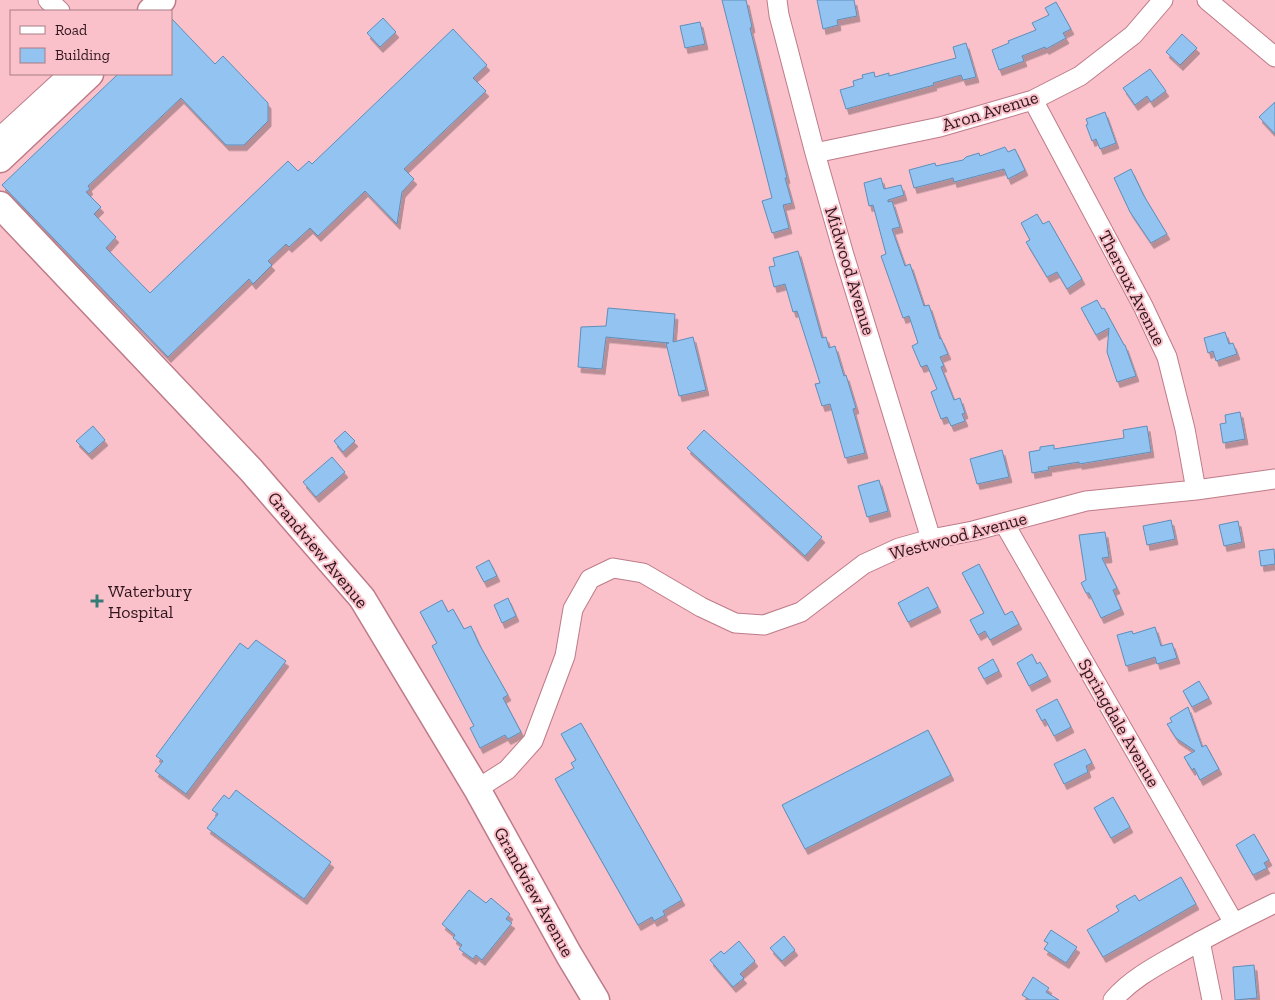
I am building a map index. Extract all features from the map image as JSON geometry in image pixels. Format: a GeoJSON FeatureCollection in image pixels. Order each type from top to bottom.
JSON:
{"type":"FeatureCollection","features":[{"type":"Feature","properties":{"kind":"main road"},"geometry":{"type":"LineString","coordinates":[[152,10],[162,0]]}},
{"type":"Feature","properties":{"kind":"main road"},"geometry":{"type":"LineString","coordinates":[[0,159],[87,76]]}},
{"type":"Feature","properties":{"kind":"main road","name":"Grandview Avenue"},"geometry":{"type":"LineString","coordinates":[[0,205],[251,470],[362,598],[477,789],[596,1000]]}},
{"type":"Feature","properties":{"kind":"street"},"geometry":{"type":"LineString","coordinates":[[48,0],[59,10]]}},
{"type":"Feature","properties":{"kind":"street","name":"Midwood Avenue"},"geometry":{"type":"LineString","coordinates":[[777,0],[779,15],[815,153],[844,255],[931,539]]}},
{"type":"Feature","properties":{"kind":"street","name":"Aron Avenue"},"geometry":{"type":"LineString","coordinates":[[815,153],[940,127],[1033,100],[1080,76],[1133,35],[1163,0]]}},
{"type":"Feature","properties":{"kind":"street"},"geometry":{"type":"LineString","coordinates":[[1207,0],[1275,57]]}},
{"type":"Feature","properties":{"kind":"street"},"geometry":{"type":"LineString","coordinates":[[0,137],[63,79],[70,76],[87,76]]}},
{"type":"Feature","properties":{"kind":"street","name":"Theroux Avenue"},"geometry":{"type":"LineString","coordinates":[[1033,100],[1143,306],[1167,357],[1185,429],[1196,490]]}},
{"type":"Feature","properties":{"kind":"street","name":"Westwood Avenue"},"geometry":{"type":"LineString","coordinates":[[477,789],[507,770],[533,741],[565,656],[573,609],[590,579],[613,568],[643,573],[700,607],[735,623],[764,625],[801,612],[864,564],[899,548],[1086,501],[1196,490],[1275,479]]}},
{"type":"Feature","properties":{"kind":"street","name":"Springdale Avenue"},"geometry":{"type":"LineString","coordinates":[[1004,523],[1234,922]]}},
{"type":"Feature","properties":{"kind":"street"},"geometry":{"type":"LineString","coordinates":[[1113,1000],[1146,972],[1234,922],[1275,903]]}},
{"type":"Feature","properties":{"kind":"street"},"geometry":{"type":"LineString","coordinates":[[1200,941],[1212,1000]]}},
{"type":"Feature","properties":{"kind":"building"},"geometry":{"type":"Polygon","coordinates":[[[722,0],[746,0],[752,27],[750,28],[787,178],[785,178],[792,203],[783,205],[789,228],[772,233],[762,201],[772,198],[722,0]]]}},
{"type":"Feature","properties":{"kind":"building"},"geometry":{"type":"Polygon","coordinates":[[[817,0],[854,0],[857,16],[837,20],[838,25],[823,29],[817,0]]]}},
{"type":"Feature","properties":{"kind":"building"},"geometry":{"type":"Polygon","coordinates":[[[1056,2],[1071,29],[1063,33],[1066,38],[1046,49],[1045,47],[1022,56],[1024,61],[999,70],[992,50],[1009,43],[1008,41],[1036,30],[1032,23],[1049,15],[1045,8],[1056,2]]]}},
{"type":"Feature","properties":{"kind":"building"},"geometry":{"type":"Polygon","coordinates":[[[383,18],[396,32],[380,47],[367,33],[383,18]]]}},
{"type":"Feature","properties":{"kind":"building"},"geometry":{"type":"Polygon","coordinates":[[[172,19],[215,64],[223,56],[268,103],[268,121],[244,145],[226,145],[181,98],[88,186],[90,189],[86,192],[101,207],[94,214],[116,237],[106,248],[150,293],[288,161],[298,171],[309,161],[312,164],[453,29],[487,65],[473,78],[486,91],[404,169],[414,179],[402,192],[397,224],[365,191],[318,236],[310,228],[289,247],[286,244],[268,261],[272,265],[253,284],[249,279],[168,357],[2,185],[117,75],[172,75],[172,19]]]}},
{"type":"Feature","properties":{"kind":"building"},"geometry":{"type":"Polygon","coordinates":[[[700,22],[705,44],[685,48],[680,26],[700,22]]]}},
{"type":"Feature","properties":{"kind":"building"},"geometry":{"type":"Polygon","coordinates":[[[1182,34],[1197,48],[1180,65],[1166,52],[1182,34]]]}},
{"type":"Feature","properties":{"kind":"building"},"geometry":{"type":"Polygon","coordinates":[[[966,43],[976,77],[963,80],[961,75],[933,83],[934,85],[846,109],[840,90],[854,86],[853,81],[863,78],[862,75],[874,72],[875,77],[889,73],[889,76],[956,58],[953,47],[966,43]]]}},
{"type":"Feature","properties":{"kind":"building"},"geometry":{"type":"Polygon","coordinates":[[[1150,69],[1166,91],[1151,102],[1147,96],[1135,105],[1123,88],[1150,69]]]}},
{"type":"Feature","properties":{"kind":"building"},"geometry":{"type":"Polygon","coordinates":[[[1275,102],[1275,134],[1259,117],[1275,102]]]}},
{"type":"Feature","properties":{"kind":"building"},"geometry":{"type":"Polygon","coordinates":[[[1105,112],[1116,143],[1100,149],[1096,139],[1092,141],[1086,125],[1088,124],[1086,119],[1105,112]]]}},
{"type":"Feature","properties":{"kind":"building"},"geometry":{"type":"Polygon","coordinates":[[[1005,147],[1008,152],[1015,149],[1025,170],[1008,179],[1004,169],[954,182],[953,178],[914,188],[909,170],[935,163],[936,166],[963,160],[966,157],[979,153],[980,156],[1005,147]]]}},
{"type":"Feature","properties":{"kind":"building"},"geometry":{"type":"Polygon","coordinates":[[[1131,169],[1144,196],[1167,234],[1151,243],[1130,212],[1114,178],[1131,169]]]}},
{"type":"Feature","properties":{"kind":"building"},"geometry":{"type":"Polygon","coordinates":[[[881,178],[884,189],[901,185],[904,195],[888,200],[888,202],[892,201],[900,227],[892,229],[905,266],[910,264],[924,306],[929,305],[940,339],[948,354],[940,357],[944,366],[941,367],[954,400],[960,398],[965,413],[962,414],[965,421],[951,426],[947,417],[941,419],[931,392],[937,389],[927,365],[921,367],[912,346],[918,343],[909,316],[903,318],[881,256],[886,254],[873,205],[869,206],[864,183],[881,178]]]}},
{"type":"Feature","properties":{"kind":"building"},"geometry":{"type":"Polygon","coordinates":[[[1037,214],[1043,224],[1049,221],[1082,279],[1067,289],[1057,272],[1047,277],[1026,242],[1030,240],[1021,223],[1037,214]]]}},
{"type":"Feature","properties":{"kind":"building"},"geometry":{"type":"Polygon","coordinates":[[[798,251],[822,338],[826,337],[829,348],[835,346],[844,376],[846,375],[856,408],[853,409],[865,453],[845,458],[830,404],[822,406],[815,384],[820,383],[797,311],[793,312],[785,284],[774,287],[769,267],[775,266],[773,258],[798,251]]]}},
{"type":"Feature","properties":{"kind":"building"},"geometry":{"type":"Polygon","coordinates":[[[1097,300],[1102,309],[1104,308],[1125,345],[1136,376],[1117,382],[1107,352],[1109,328],[1096,335],[1081,308],[1097,300]]]}},
{"type":"Feature","properties":{"kind":"building"},"geometry":{"type":"Polygon","coordinates":[[[608,308],[675,314],[673,342],[693,337],[706,390],[679,396],[666,343],[669,343],[606,337],[602,369],[578,367],[581,327],[606,326],[608,308]]]}},
{"type":"Feature","properties":{"kind":"building"},"geometry":{"type":"Polygon","coordinates":[[[1225,332],[1229,344],[1233,343],[1237,354],[1216,361],[1213,351],[1208,353],[1204,338],[1225,332]]]}},
{"type":"Feature","properties":{"kind":"building"},"geometry":{"type":"Polygon","coordinates":[[[1240,412],[1245,439],[1223,443],[1220,424],[1226,423],[1225,415],[1240,412]]]}},
{"type":"Feature","properties":{"kind":"building"},"geometry":{"type":"Polygon","coordinates":[[[93,426],[105,440],[89,454],[76,441],[93,426]]]}},
{"type":"Feature","properties":{"kind":"building"},"geometry":{"type":"Polygon","coordinates":[[[1147,426],[1151,452],[1048,467],[1049,470],[1032,473],[1029,452],[1040,450],[1040,447],[1054,445],[1054,449],[1124,438],[1123,430],[1147,426]]]}},
{"type":"Feature","properties":{"kind":"building"},"geometry":{"type":"Polygon","coordinates":[[[704,430],[822,537],[805,556],[687,448],[704,430]]]}},
{"type":"Feature","properties":{"kind":"building"},"geometry":{"type":"Polygon","coordinates":[[[345,431],[355,441],[343,452],[334,441],[345,431]]]}},
{"type":"Feature","properties":{"kind":"building"},"geometry":{"type":"Polygon","coordinates":[[[1002,450],[1009,477],[977,484],[970,459],[1002,450]]]}},
{"type":"Feature","properties":{"kind":"building"},"geometry":{"type":"Polygon","coordinates":[[[332,457],[345,472],[316,497],[303,482],[332,457]]]}},
{"type":"Feature","properties":{"kind":"building"},"geometry":{"type":"Polygon","coordinates":[[[879,480],[888,511],[867,517],[858,486],[879,480]]]}},
{"type":"Feature","properties":{"kind":"building"},"geometry":{"type":"Polygon","coordinates":[[[1171,520],[1175,539],[1147,545],[1143,526],[1171,520]]]}},
{"type":"Feature","properties":{"kind":"building"},"geometry":{"type":"Polygon","coordinates":[[[1238,521],[1242,542],[1224,546],[1219,525],[1238,521]]]}},
{"type":"Feature","properties":{"kind":"building"},"geometry":{"type":"Polygon","coordinates":[[[1105,532],[1109,557],[1102,558],[1117,588],[1113,590],[1121,609],[1101,618],[1089,593],[1086,593],[1081,583],[1086,580],[1079,535],[1105,532]]]}},
{"type":"Feature","properties":{"kind":"building"},"geometry":{"type":"Polygon","coordinates":[[[1274,549],[1275,564],[1261,566],[1259,551],[1274,549]]]}},
{"type":"Feature","properties":{"kind":"building"},"geometry":{"type":"Polygon","coordinates":[[[489,560],[497,576],[484,582],[476,567],[489,560]]]}},
{"type":"Feature","properties":{"kind":"building"},"geometry":{"type":"Polygon","coordinates":[[[979,564],[1005,615],[1012,611],[1019,624],[990,640],[985,631],[978,635],[970,620],[984,613],[962,573],[979,564]]]}},
{"type":"Feature","properties":{"kind":"building"},"geometry":{"type":"Polygon","coordinates":[[[928,587],[938,607],[908,622],[898,603],[928,587]]]}},
{"type":"Feature","properties":{"kind":"building"},"geometry":{"type":"Polygon","coordinates":[[[508,598],[516,616],[502,623],[494,605],[508,598]]]}},
{"type":"Feature","properties":{"kind":"building"},"geometry":{"type":"Polygon","coordinates":[[[442,600],[448,612],[453,609],[464,629],[471,626],[508,695],[503,698],[521,732],[508,739],[505,735],[480,748],[470,728],[474,726],[432,646],[437,643],[420,612],[442,600]]]}},
{"type":"Feature","properties":{"kind":"building"},"geometry":{"type":"Polygon","coordinates":[[[1155,627],[1161,646],[1172,643],[1177,658],[1157,664],[1155,657],[1126,666],[1117,635],[1132,631],[1133,634],[1155,627]]]}},
{"type":"Feature","properties":{"kind":"building"},"geometry":{"type":"Polygon","coordinates":[[[256,640],[286,661],[186,794],[155,771],[163,761],[156,756],[240,643],[248,649],[256,640]]]}},
{"type":"Feature","properties":{"kind":"building"},"geometry":{"type":"Polygon","coordinates":[[[1032,654],[1037,664],[1040,662],[1048,676],[1029,686],[1017,663],[1032,654]]]}},
{"type":"Feature","properties":{"kind":"building"},"geometry":{"type":"Polygon","coordinates":[[[993,659],[999,671],[984,679],[978,668],[993,659]]]}},
{"type":"Feature","properties":{"kind":"building"},"geometry":{"type":"Polygon","coordinates":[[[1199,681],[1209,698],[1192,707],[1183,691],[1199,681]]]}},
{"type":"Feature","properties":{"kind":"building"},"geometry":{"type":"Polygon","coordinates":[[[1057,699],[1071,727],[1054,736],[1045,719],[1042,721],[1036,710],[1057,699]]]}},
{"type":"Feature","properties":{"kind":"building"},"geometry":{"type":"Polygon","coordinates":[[[1188,707],[1202,747],[1206,745],[1219,769],[1200,780],[1194,768],[1192,770],[1184,757],[1195,751],[1176,738],[1167,724],[1172,722],[1170,718],[1188,707]]]}},
{"type":"Feature","properties":{"kind":"building"},"geometry":{"type":"Polygon","coordinates":[[[581,723],[682,900],[663,911],[665,915],[654,921],[652,917],[638,925],[555,779],[574,768],[571,763],[576,760],[561,734],[581,723]]]}},
{"type":"Feature","properties":{"kind":"building"},"geometry":{"type":"Polygon","coordinates":[[[928,730],[951,775],[805,849],[782,805],[928,730]]]}},
{"type":"Feature","properties":{"kind":"building"},"geometry":{"type":"Polygon","coordinates":[[[1085,749],[1092,763],[1086,766],[1088,772],[1064,784],[1054,764],[1085,749]]]}},
{"type":"Feature","properties":{"kind":"building"},"geometry":{"type":"Polygon","coordinates":[[[236,790],[331,862],[304,899],[207,828],[218,814],[212,810],[224,795],[229,799],[236,790]]]}},
{"type":"Feature","properties":{"kind":"building"},"geometry":{"type":"Polygon","coordinates":[[[1113,797],[1130,827],[1111,838],[1094,808],[1113,797]]]}},
{"type":"Feature","properties":{"kind":"building"},"geometry":{"type":"Polygon","coordinates":[[[1254,834],[1269,860],[1264,863],[1267,868],[1253,875],[1236,845],[1254,834]]]}},
{"type":"Feature","properties":{"kind":"building"},"geometry":{"type":"Polygon","coordinates":[[[1181,877],[1196,904],[1103,957],[1087,930],[1119,911],[1116,906],[1135,895],[1139,901],[1181,877]]]}},
{"type":"Feature","properties":{"kind":"building"},"geometry":{"type":"Polygon","coordinates":[[[469,890],[486,903],[491,898],[510,914],[506,919],[512,923],[482,960],[476,955],[473,959],[459,949],[462,945],[453,938],[455,935],[442,924],[469,890]]]}},
{"type":"Feature","properties":{"kind":"building"},"geometry":{"type":"Polygon","coordinates":[[[1051,930],[1077,947],[1066,963],[1044,949],[1048,943],[1044,941],[1051,930]]]}},
{"type":"Feature","properties":{"kind":"building"},"geometry":{"type":"Polygon","coordinates":[[[784,936],[795,950],[782,961],[770,948],[784,936]]]}},
{"type":"Feature","properties":{"kind":"building"},"geometry":{"type":"Polygon","coordinates":[[[739,941],[755,961],[740,974],[744,978],[733,987],[710,960],[721,951],[724,954],[739,941]]]}},
{"type":"Feature","properties":{"kind":"building"},"geometry":{"type":"Polygon","coordinates":[[[1254,965],[1257,998],[1235,1000],[1233,967],[1254,965]]]}},
{"type":"Feature","properties":{"kind":"building"},"geometry":{"type":"Polygon","coordinates":[[[1033,977],[1049,988],[1046,992],[1059,1000],[1030,1000],[1022,995],[1033,977]]]}},
{"type":"Feature","properties":{"kind":"place","name":"Waterbury Hospital"},"geometry":{"type":"Point","coordinates":[97,601]}}]}
